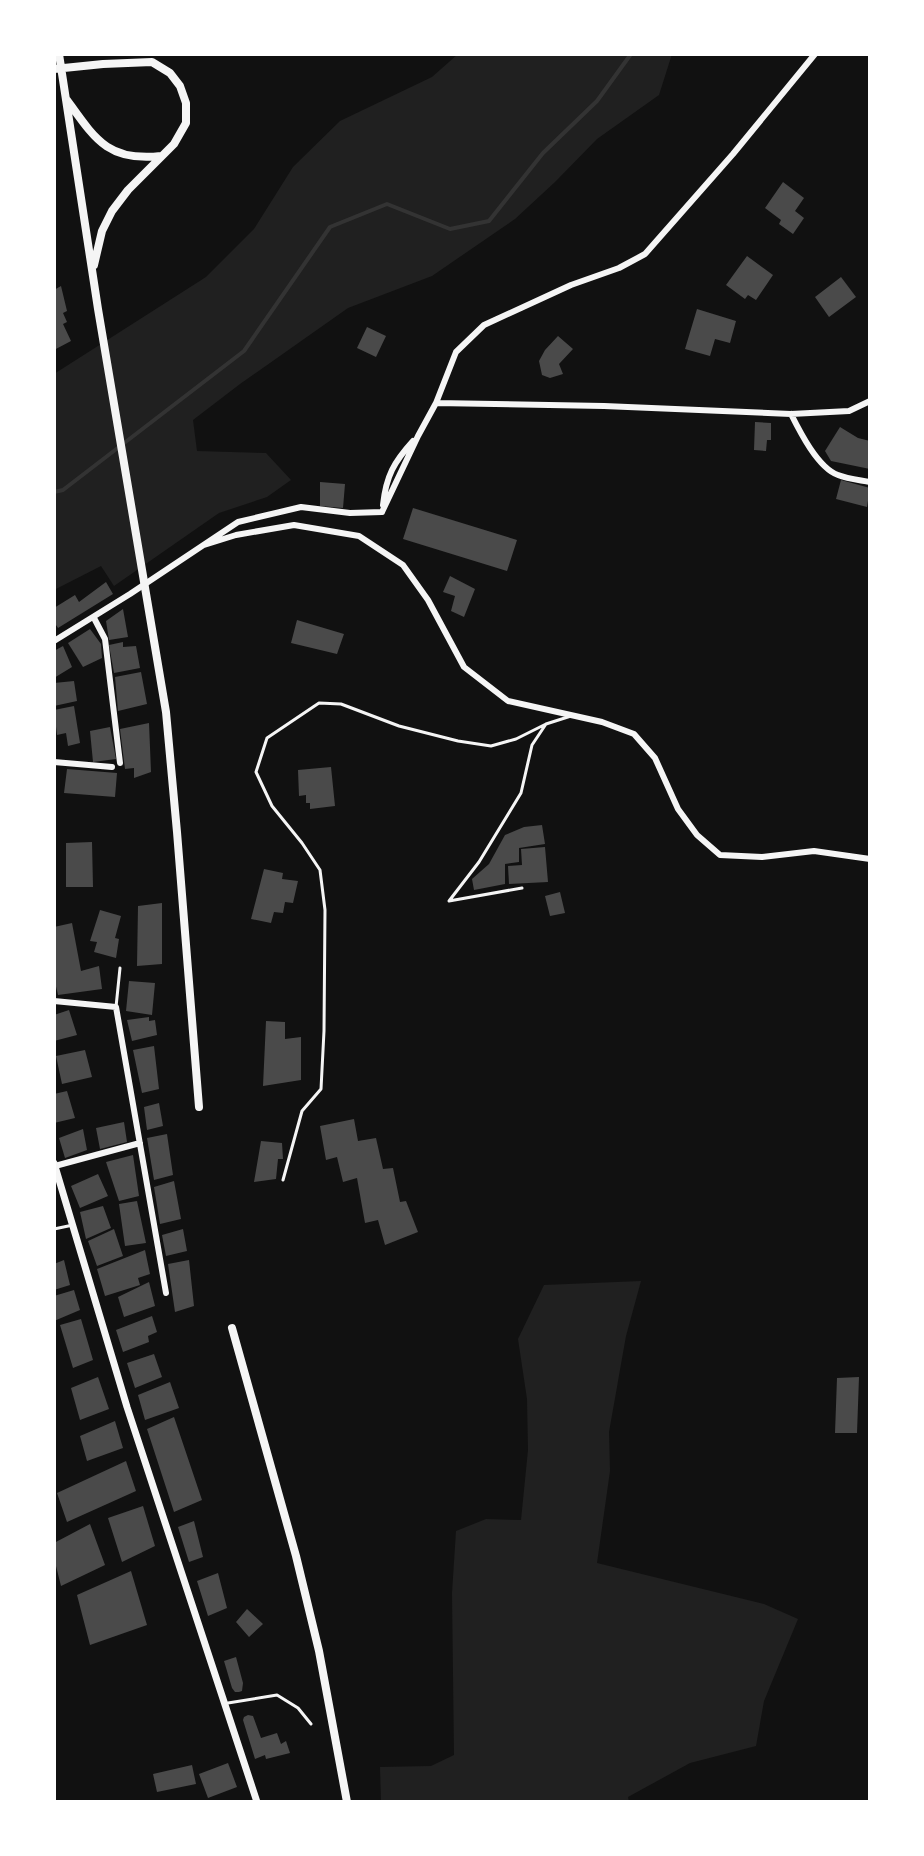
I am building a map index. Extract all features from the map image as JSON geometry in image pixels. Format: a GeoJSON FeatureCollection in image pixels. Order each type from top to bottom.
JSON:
{"type":"FeatureCollection","features":[{"type":"Feature","properties":{"kind":"main road"},"geometry":{"type":"LineString","coordinates":[[59,54],[98,309],[166,712],[199,1107]]}},
{"type":"Feature","properties":{"kind":"main road"},"geometry":{"type":"LineString","coordinates":[[54,69],[152,62],[170,73],[180,86],[186,103],[186,123],[174,144],[128,190],[112,211],[102,231],[93,271]]}},
{"type":"Feature","properties":{"kind":"main road"},"geometry":{"type":"LineString","coordinates":[[65,98],[88,130],[105,146],[124,156],[162,156]]}},
{"type":"Feature","properties":{"kind":"main road"},"geometry":{"type":"LineString","coordinates":[[232,1328],[296,1556],[319,1651],[347,1802]]}},
{"type":"Feature","properties":{"kind":"street"},"geometry":{"type":"LineString","coordinates":[[54,641],[94,618],[238,522],[301,507],[350,513],[382,512],[436,403],[456,352],[484,325],[645,254],[815,54]]}},
{"type":"Feature","properties":{"kind":"street"},"geometry":{"type":"LineString","coordinates":[[436,403],[791,414],[849,411],[870,401]]}},
{"type":"Feature","properties":{"kind":"street"},"geometry":{"type":"LineString","coordinates":[[791,414],[825,468],[837,475],[870,482]]}},
{"type":"Feature","properties":{"kind":"street"},"geometry":{"type":"LineString","coordinates":[[204,545],[236,535],[294,525],[359,536],[403,565],[428,600],[464,667],[508,701],[602,722],[634,734],[655,758],[678,809],[697,835],[720,855],[762,857],[814,851],[870,859]]}},
{"type":"Feature","properties":{"kind":"street"},"geometry":{"type":"LineString","coordinates":[[54,762],[116,765],[105,639],[94,618]]}},
{"type":"Feature","properties":{"kind":"street"},"geometry":{"type":"LineString","coordinates":[[54,1001],[116,1007],[166,1293]]}},
{"type":"Feature","properties":{"kind":"street"},"geometry":{"type":"LineString","coordinates":[[140,1143],[55,1165],[127,1407],[257,1802]]}},
{"type":"Feature","properties":{"kind":"lane"},"geometry":{"type":"LineString","coordinates":[[283,1180],[302,1111],[321,1089],[325,910],[320,870],[272,806],[256,772],[267,738],[319,703],[341,704],[399,726],[491,746],[571,716]]}},
{"type":"Feature","properties":{"kind":"lane"},"geometry":{"type":"LineString","coordinates":[[522,888],[449,901],[479,862],[521,793],[532,745],[546,724]]}},
{"type":"Feature","properties":{"kind":"lane"},"geometry":{"type":"LineString","coordinates":[[116,1007],[120,968]]}},
{"type":"Feature","properties":{"kind":"lane"},"geometry":{"type":"LineString","coordinates":[[54,1229],[73,1225]]}},
{"type":"Feature","properties":{"kind":"lane"},"geometry":{"type":"LineString","coordinates":[[224,1703],[277,1695],[298,1708],[311,1724]]}},
{"type":"Feature","properties":{"kind":"shaded area"},"geometry":{"type":"Polygon","coordinates":[[[458,54],[672,54],[659,95],[597,139],[515,219],[432,276],[348,308],[193,420],[197,451],[266,453],[291,480],[267,497],[219,513],[114,586],[101,566],[54,590],[54,374],[206,277],[254,229],[293,167],[340,121],[432,77],[458,54]]]}},
{"type":"Feature","properties":{"kind":"shaded area"},"geometry":{"type":"Polygon","coordinates":[[[641,1281],[626,1336],[609,1432],[610,1471],[597,1563],[764,1604],[798,1619],[764,1701],[756,1746],[690,1763],[628,1797],[629,1802],[381,1802],[380,1767],[431,1766],[454,1755],[452,1593],[456,1531],[486,1519],[521,1520],[528,1450],[527,1399],[518,1339],[544,1285],[641,1281]]]}},
{"type":"Feature","properties":{"kind":"building"},"geometry":{"type":"Polygon","coordinates":[[[783,182],[804,198],[795,211],[804,218],[793,234],[765,208],[783,182]]]}},
{"type":"Feature","properties":{"kind":"building"},"geometry":{"type":"Polygon","coordinates":[[[747,256],[773,275],[756,300],[748,295],[745,299],[726,285],[747,256]]]}},
{"type":"Feature","properties":{"kind":"building"},"geometry":{"type":"Polygon","coordinates":[[[841,277],[856,297],[829,317],[815,297],[841,277]]]}},
{"type":"Feature","properties":{"kind":"building"},"geometry":{"type":"Polygon","coordinates":[[[61,286],[67,311],[63,313],[67,322],[63,324],[71,341],[54,350],[54,290],[61,286]]]}},
{"type":"Feature","properties":{"kind":"building"},"geometry":{"type":"Polygon","coordinates":[[[697,309],[736,321],[730,343],[715,339],[710,356],[685,349],[697,309]]]}},
{"type":"Feature","properties":{"kind":"building"},"geometry":{"type":"Polygon","coordinates":[[[367,327],[386,336],[376,357],[357,348],[367,327]]]}},
{"type":"Feature","properties":{"kind":"building"},"geometry":{"type":"Polygon","coordinates":[[[558,336],[573,349],[559,364],[563,374],[550,378],[542,375],[539,361],[558,336]]]}},
{"type":"Feature","properties":{"kind":"building"},"geometry":{"type":"Polygon","coordinates":[[[755,422],[771,423],[771,440],[767,440],[766,451],[754,450],[755,422]]]}},
{"type":"Feature","properties":{"kind":"building"},"geometry":{"type":"Polygon","coordinates":[[[840,427],[870,441],[870,469],[831,461],[825,451],[840,427]]]}},
{"type":"Feature","properties":{"kind":"building"},"geometry":{"type":"Polygon","coordinates":[[[841,480],[870,488],[867,507],[836,499],[841,480]]]}},
{"type":"Feature","properties":{"kind":"building"},"geometry":{"type":"Polygon","coordinates":[[[320,482],[345,484],[343,508],[320,506],[320,482]]]}},
{"type":"Feature","properties":{"kind":"building"},"geometry":{"type":"Polygon","coordinates":[[[413,508],[517,540],[507,571],[403,539],[413,508]]]}},
{"type":"Feature","properties":{"kind":"building"},"geometry":{"type":"Polygon","coordinates":[[[450,576],[475,589],[464,617],[451,611],[455,596],[443,592],[450,576]]]}},
{"type":"Feature","properties":{"kind":"building"},"geometry":{"type":"Polygon","coordinates":[[[106,582],[113,594],[58,628],[54,622],[54,608],[75,595],[79,602],[106,582]]]}},
{"type":"Feature","properties":{"kind":"building"},"geometry":{"type":"Polygon","coordinates":[[[123,609],[128,637],[109,640],[106,621],[123,609]]]}},
{"type":"Feature","properties":{"kind":"building"},"geometry":{"type":"Polygon","coordinates":[[[297,620],[344,634],[337,654],[291,643],[297,620]]]}},
{"type":"Feature","properties":{"kind":"building"},"geometry":{"type":"Polygon","coordinates":[[[90,629],[101,644],[102,658],[83,667],[68,643],[90,629]]]}},
{"type":"Feature","properties":{"kind":"building"},"geometry":{"type":"Polygon","coordinates":[[[123,642],[123,647],[136,646],[140,668],[114,673],[109,645],[123,642]]]}},
{"type":"Feature","properties":{"kind":"building"},"geometry":{"type":"Polygon","coordinates":[[[63,646],[72,667],[54,678],[54,651],[63,646]]]}},
{"type":"Feature","properties":{"kind":"building"},"geometry":{"type":"Polygon","coordinates":[[[141,672],[147,704],[118,711],[115,677],[141,672]]]}},
{"type":"Feature","properties":{"kind":"building"},"geometry":{"type":"Polygon","coordinates":[[[74,681],[77,701],[54,706],[54,683],[74,681]]]}},
{"type":"Feature","properties":{"kind":"building"},"geometry":{"type":"Polygon","coordinates":[[[74,706],[80,743],[68,746],[66,733],[57,735],[54,710],[74,706]]]}},
{"type":"Feature","properties":{"kind":"building"},"geometry":{"type":"Polygon","coordinates":[[[149,723],[151,772],[134,778],[134,768],[125,769],[120,729],[149,723]]]}},
{"type":"Feature","properties":{"kind":"building"},"geometry":{"type":"Polygon","coordinates":[[[110,727],[116,759],[93,762],[90,731],[110,727]]]}},
{"type":"Feature","properties":{"kind":"building"},"geometry":{"type":"Polygon","coordinates":[[[331,767],[335,806],[310,809],[306,795],[299,796],[298,770],[331,767]]]}},
{"type":"Feature","properties":{"kind":"building"},"geometry":{"type":"Polygon","coordinates":[[[67,769],[117,773],[115,797],[64,793],[67,769]]]}},
{"type":"Feature","properties":{"kind":"building"},"geometry":{"type":"Polygon","coordinates":[[[542,825],[545,844],[519,848],[519,862],[505,864],[505,884],[474,890],[472,879],[489,864],[505,835],[524,827],[542,825]]]}},
{"type":"Feature","properties":{"kind":"building"},"geometry":{"type":"Polygon","coordinates":[[[92,842],[93,887],[66,887],[66,843],[92,842]]]}},
{"type":"Feature","properties":{"kind":"building"},"geometry":{"type":"Polygon","coordinates":[[[545,847],[548,882],[509,884],[508,866],[522,865],[521,849],[545,847]]]}},
{"type":"Feature","properties":{"kind":"building"},"geometry":{"type":"Polygon","coordinates":[[[264,869],[283,873],[282,879],[298,881],[293,903],[285,902],[283,913],[274,912],[271,923],[251,919],[264,869]]]}},
{"type":"Feature","properties":{"kind":"building"},"geometry":{"type":"Polygon","coordinates":[[[560,892],[565,913],[550,916],[545,896],[560,892]]]}},
{"type":"Feature","properties":{"kind":"building"},"geometry":{"type":"Polygon","coordinates":[[[162,903],[162,964],[137,966],[138,906],[162,903]]]}},
{"type":"Feature","properties":{"kind":"building"},"geometry":{"type":"Polygon","coordinates":[[[100,910],[121,916],[115,938],[119,939],[116,958],[94,952],[97,942],[90,941],[100,910]]]}},
{"type":"Feature","properties":{"kind":"building"},"geometry":{"type":"Polygon","coordinates":[[[72,923],[81,971],[99,966],[102,989],[58,995],[54,978],[54,927],[72,923]]]}},
{"type":"Feature","properties":{"kind":"building"},"geometry":{"type":"Polygon","coordinates":[[[129,981],[155,983],[152,1015],[126,1011],[129,981]]]}},
{"type":"Feature","properties":{"kind":"building"},"geometry":{"type":"Polygon","coordinates":[[[69,1010],[77,1035],[54,1041],[54,1015],[69,1010]]]}},
{"type":"Feature","properties":{"kind":"building"},"geometry":{"type":"Polygon","coordinates":[[[149,1017],[149,1021],[155,1020],[157,1035],[132,1041],[127,1020],[149,1017]]]}},
{"type":"Feature","properties":{"kind":"building"},"geometry":{"type":"Polygon","coordinates":[[[266,1021],[285,1022],[285,1039],[301,1037],[301,1080],[263,1086],[266,1021]]]}},
{"type":"Feature","properties":{"kind":"building"},"geometry":{"type":"Polygon","coordinates":[[[154,1046],[159,1089],[142,1093],[133,1050],[154,1046]]]}},
{"type":"Feature","properties":{"kind":"building"},"geometry":{"type":"Polygon","coordinates":[[[85,1050],[92,1077],[62,1084],[56,1056],[85,1050]]]}},
{"type":"Feature","properties":{"kind":"building"},"geometry":{"type":"Polygon","coordinates":[[[67,1091],[75,1118],[54,1123],[54,1094],[67,1091]]]}},
{"type":"Feature","properties":{"kind":"building"},"geometry":{"type":"Polygon","coordinates":[[[159,1103],[163,1126],[147,1130],[144,1107],[159,1103]]]}},
{"type":"Feature","properties":{"kind":"building"},"geometry":{"type":"Polygon","coordinates":[[[354,1119],[358,1141],[376,1138],[383,1169],[393,1168],[400,1202],[406,1201],[418,1232],[385,1245],[378,1220],[365,1223],[357,1178],[343,1182],[337,1157],[326,1160],[320,1126],[354,1119]]]}},
{"type":"Feature","properties":{"kind":"building"},"geometry":{"type":"Polygon","coordinates":[[[124,1122],[127,1142],[100,1149],[96,1128],[124,1122]]]}},
{"type":"Feature","properties":{"kind":"building"},"geometry":{"type":"Polygon","coordinates":[[[83,1129],[87,1150],[65,1158],[59,1138],[83,1129]]]}},
{"type":"Feature","properties":{"kind":"building"},"geometry":{"type":"Polygon","coordinates":[[[167,1134],[173,1175],[154,1180],[147,1138],[167,1134]]]}},
{"type":"Feature","properties":{"kind":"building"},"geometry":{"type":"Polygon","coordinates":[[[261,1141],[282,1143],[283,1159],[278,1159],[276,1179],[254,1182],[261,1141]]]}},
{"type":"Feature","properties":{"kind":"building"},"geometry":{"type":"Polygon","coordinates":[[[133,1155],[139,1196],[119,1201],[106,1162],[133,1155]]]}},
{"type":"Feature","properties":{"kind":"building"},"geometry":{"type":"Polygon","coordinates":[[[98,1174],[108,1196],[80,1208],[71,1186],[98,1174]]]}},
{"type":"Feature","properties":{"kind":"building"},"geometry":{"type":"Polygon","coordinates":[[[174,1181],[181,1219],[160,1224],[154,1187],[174,1181]]]}},
{"type":"Feature","properties":{"kind":"building"},"geometry":{"type":"Polygon","coordinates":[[[137,1201],[146,1243],[125,1246],[119,1204],[137,1201]]]}},
{"type":"Feature","properties":{"kind":"building"},"geometry":{"type":"Polygon","coordinates":[[[103,1206],[111,1228],[86,1239],[80,1212],[103,1206]]]}},
{"type":"Feature","properties":{"kind":"building"},"geometry":{"type":"Polygon","coordinates":[[[114,1229],[123,1256],[97,1266],[88,1241],[114,1229]]]}},
{"type":"Feature","properties":{"kind":"building"},"geometry":{"type":"Polygon","coordinates":[[[183,1229],[187,1251],[166,1256],[162,1235],[183,1229]]]}},
{"type":"Feature","properties":{"kind":"building"},"geometry":{"type":"Polygon","coordinates":[[[145,1250],[150,1274],[138,1278],[140,1285],[105,1296],[97,1269],[145,1250]]]}},
{"type":"Feature","properties":{"kind":"building"},"geometry":{"type":"Polygon","coordinates":[[[64,1260],[70,1285],[54,1290],[54,1264],[64,1260]]]}},
{"type":"Feature","properties":{"kind":"building"},"geometry":{"type":"Polygon","coordinates":[[[189,1260],[194,1306],[175,1312],[168,1264],[189,1260]]]}},
{"type":"Feature","properties":{"kind":"building"},"geometry":{"type":"Polygon","coordinates":[[[149,1282],[155,1306],[124,1317],[118,1297],[149,1282]]]}},
{"type":"Feature","properties":{"kind":"building"},"geometry":{"type":"Polygon","coordinates":[[[74,1290],[80,1310],[54,1321],[54,1296],[74,1290]]]}},
{"type":"Feature","properties":{"kind":"building"},"geometry":{"type":"Polygon","coordinates":[[[152,1316],[157,1332],[148,1336],[149,1342],[123,1352],[116,1330],[152,1316]]]}},
{"type":"Feature","properties":{"kind":"building"},"geometry":{"type":"Polygon","coordinates":[[[81,1319],[93,1360],[73,1368],[60,1325],[81,1319]]]}},
{"type":"Feature","properties":{"kind":"building"},"geometry":{"type":"Polygon","coordinates":[[[154,1354],[162,1377],[135,1388],[127,1363],[154,1354]]]}},
{"type":"Feature","properties":{"kind":"building"},"geometry":{"type":"Polygon","coordinates":[[[98,1377],[109,1409],[80,1420],[71,1388],[98,1377]]]}},
{"type":"Feature","properties":{"kind":"building"},"geometry":{"type":"Polygon","coordinates":[[[859,1377],[857,1433],[835,1433],[837,1378],[859,1377]]]}},
{"type":"Feature","properties":{"kind":"building"},"geometry":{"type":"Polygon","coordinates":[[[170,1382],[179,1408],[145,1420],[138,1395],[170,1382]]]}},
{"type":"Feature","properties":{"kind":"building"},"geometry":{"type":"Polygon","coordinates":[[[174,1417],[202,1500],[174,1512],[147,1429],[174,1417]]]}},
{"type":"Feature","properties":{"kind":"building"},"geometry":{"type":"Polygon","coordinates":[[[115,1421],[123,1448],[87,1461],[80,1436],[115,1421]]]}},
{"type":"Feature","properties":{"kind":"building"},"geometry":{"type":"Polygon","coordinates":[[[126,1461],[136,1491],[67,1522],[57,1493],[126,1461]]]}},
{"type":"Feature","properties":{"kind":"building"},"geometry":{"type":"Polygon","coordinates":[[[143,1506],[155,1546],[122,1562],[108,1518],[143,1506]]]}},
{"type":"Feature","properties":{"kind":"building"},"geometry":{"type":"Polygon","coordinates":[[[194,1521],[203,1557],[189,1562],[178,1527],[194,1521]]]}},
{"type":"Feature","properties":{"kind":"building"},"geometry":{"type":"Polygon","coordinates":[[[90,1524],[105,1565],[61,1586],[54,1558],[54,1543],[90,1524]]]}},
{"type":"Feature","properties":{"kind":"building"},"geometry":{"type":"Polygon","coordinates":[[[131,1571],[147,1625],[90,1645],[77,1595],[131,1571]]]}},
{"type":"Feature","properties":{"kind":"building"},"geometry":{"type":"Polygon","coordinates":[[[218,1573],[227,1608],[208,1616],[197,1581],[218,1573]]]}},
{"type":"Feature","properties":{"kind":"building"},"geometry":{"type":"Polygon","coordinates":[[[247,1609],[263,1624],[249,1637],[236,1622],[247,1609]]]}},
{"type":"Feature","properties":{"kind":"building"},"geometry":{"type":"Polygon","coordinates":[[[236,1657],[243,1683],[239,1692],[232,1688],[224,1661],[236,1657]]]}},
{"type":"Feature","properties":{"kind":"building"},"geometry":{"type":"Polygon","coordinates":[[[248,1715],[253,1716],[261,1738],[277,1733],[281,1744],[286,1741],[290,1753],[255,1759],[243,1720],[248,1715]]]}},
{"type":"Feature","properties":{"kind":"building"},"geometry":{"type":"Polygon","coordinates":[[[228,1763],[237,1787],[208,1798],[199,1774],[228,1763]]]}},
{"type":"Feature","properties":{"kind":"building"},"geometry":{"type":"Polygon","coordinates":[[[192,1765],[196,1784],[157,1792],[153,1774],[192,1765]]]}},
{"type":"Feature","properties":{"kind":"waterway"},"geometry":{"type":"LineString","coordinates":[[54,492],[63,490],[244,351],[330,227],[387,204],[450,229],[489,221],[543,153],[597,101],[631,54]]}}]}
